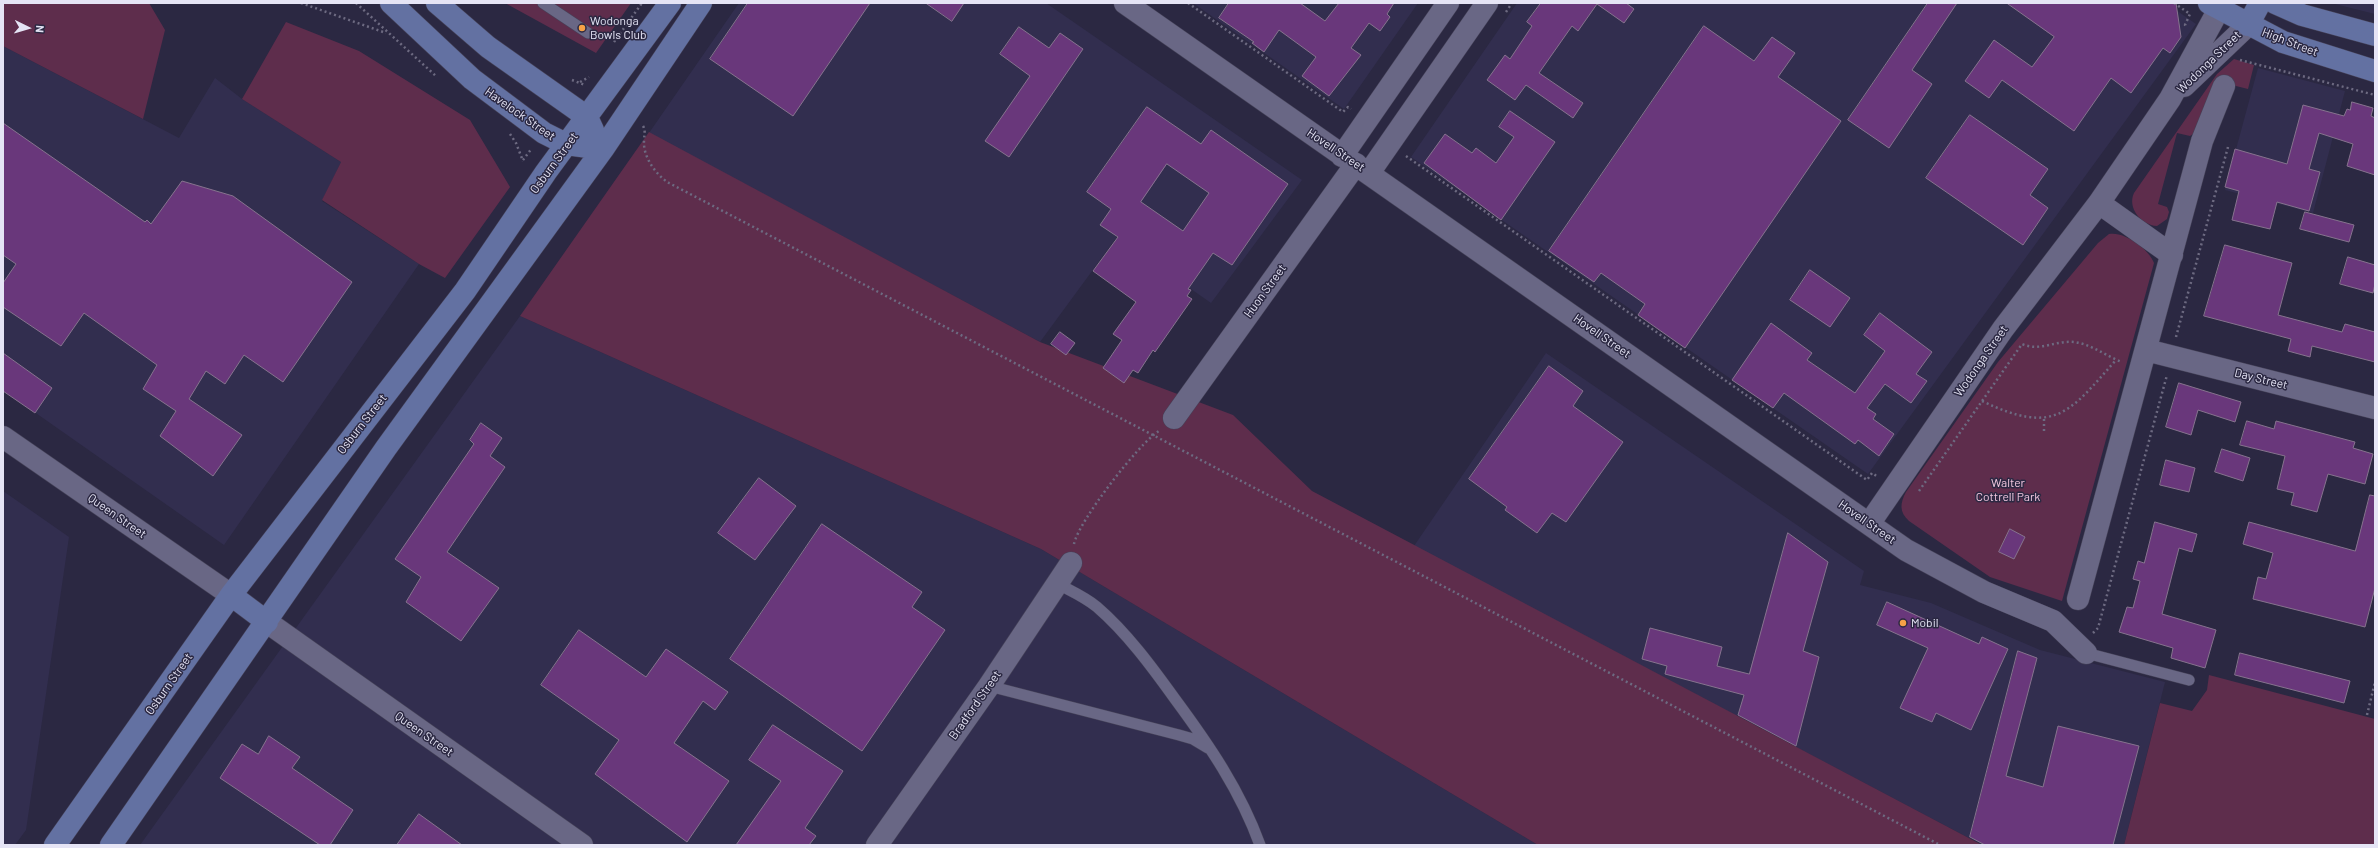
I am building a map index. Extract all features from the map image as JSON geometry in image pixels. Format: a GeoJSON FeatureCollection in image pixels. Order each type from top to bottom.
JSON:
{"type":"FeatureCollection","features":[{"type":"Feature","properties":{"kind":"street","name":"Havelock Street"},"geometry":{"type":"LineString","coordinates":[[390,3],[436,47],[496,98],[544,133],[566,144],[603,149]]}},
{"type":"Feature","properties":{"kind":"street"},"geometry":{"type":"LineString","coordinates":[[437,3],[498,55],[587,117],[603,149]]}},
{"type":"Feature","properties":{"kind":"street","name":"Osburn Street"},"geometry":{"type":"LineString","coordinates":[[55,845],[231,595],[465,291],[566,144],[670,3]]}},
{"type":"Feature","properties":{"kind":"street"},"geometry":{"type":"LineString","coordinates":[[111,845],[267,622],[386,448],[603,149],[701,3]]}},
{"type":"Feature","properties":{"kind":"street","name":"Hovell Street"},"geometry":{"type":"LineString","coordinates":[[1125,3],[1906,550],[1989,595],[2053,621],[2083,651]]}},
{"type":"Feature","properties":{"kind":"street","name":"Huon Street"},"geometry":{"type":"LineString","coordinates":[[1356,164],[1366,120],[1448,3]]}},
{"type":"Feature","properties":{"kind":"street"},"geometry":{"type":"LineString","coordinates":[[1452,3],[1481,11]]}},
{"type":"Feature","properties":{"kind":"street"},"geometry":{"type":"LineString","coordinates":[[2248,25],[2260,3]]}},
{"type":"Feature","properties":{"kind":"street"},"geometry":{"type":"LineString","coordinates":[[2275,3],[2302,15],[2375,35]]}},
{"type":"Feature","properties":{"kind":"street","name":"Wodonga Street"},"geometry":{"type":"LineString","coordinates":[[1869,524],[1892,488],[2003,329],[2099,203],[2170,99],[2203,37],[2217,5]]}},
{"type":"Feature","properties":{"kind":"street","name":"High Street"},"geometry":{"type":"LineString","coordinates":[[2217,5],[2248,25],[2283,42],[2375,71]]}},
{"type":"Feature","properties":{"kind":"street","name":"Huon Street"},"geometry":{"type":"LineString","coordinates":[[1174,418],[1356,164],[1392,138],[1481,11]]}},
{"type":"Feature","properties":{"kind":"street","name":"Wodonga Street"},"geometry":{"type":"LineString","coordinates":[[2170,99],[2248,25]]}},
{"type":"Feature","properties":{"kind":"street"},"geometry":{"type":"LineString","coordinates":[[1420,43],[1447,60]]}},
{"type":"Feature","properties":{"kind":"street"},"geometry":{"type":"LineString","coordinates":[[2078,599],[2202,141],[2224,86]]}},
{"type":"Feature","properties":{"kind":"street"},"geometry":{"type":"LineString","coordinates":[[2099,203],[2172,255]]}},
{"type":"Feature","properties":{"kind":"street","name":"Day Street"},"geometry":{"type":"LineString","coordinates":[[2146,349],[2375,408]]}},
{"type":"Feature","properties":{"kind":"street","name":"Queen Street"},"geometry":{"type":"LineString","coordinates":[[3,438],[231,595]]}},
{"type":"Feature","properties":{"kind":"street","name":"Bradford Street"},"geometry":{"type":"LineString","coordinates":[[877,845],[989,686],[1071,563]]}},
{"type":"Feature","properties":{"kind":"street"},"geometry":{"type":"LineString","coordinates":[[231,595],[267,622]]}},
{"type":"Feature","properties":{"kind":"street","name":"Queen Street"},"geometry":{"type":"LineString","coordinates":[[267,622],[581,845]]}},
{"type":"Feature","properties":{"kind":"lane"},"geometry":{"type":"LineString","coordinates":[[543,3],[588,32]]}},
{"type":"Feature","properties":{"kind":"lane"},"geometry":{"type":"LineString","coordinates":[[1058,584],[1096,606],[1124,634],[1165,685],[1217,756],[1260,845]]}},
{"type":"Feature","properties":{"kind":"lane"},"geometry":{"type":"LineString","coordinates":[[2083,651],[2189,680]]}},
{"type":"Feature","properties":{"kind":"lane"},"geometry":{"type":"LineString","coordinates":[[989,686],[1179,735],[1200,742],[1217,756]]}},
{"type":"Feature","properties":{"kind":"path"},"geometry":{"type":"LineString","coordinates":[[301,3],[388,34],[356,3]]}},
{"type":"Feature","properties":{"kind":"path"},"geometry":{"type":"LineString","coordinates":[[612,45],[642,3]]}},
{"type":"Feature","properties":{"kind":"path"},"geometry":{"type":"LineString","coordinates":[[1188,3],[1343,112],[1348,107],[1366,120]]}},
{"type":"Feature","properties":{"kind":"path"},"geometry":{"type":"LineString","coordinates":[[2174,3],[2190,14],[2184,25],[2203,37]]}},
{"type":"Feature","properties":{"kind":"path"},"geometry":{"type":"LineString","coordinates":[[2222,50],[2235,58],[2375,95]]}},
{"type":"Feature","properties":{"kind":"path"},"geometry":{"type":"LineString","coordinates":[[580,82],[591,74]]}},
{"type":"Feature","properties":{"kind":"path"},"geometry":{"type":"LineString","coordinates":[[644,126],[646,154],[653,168],[663,179],[1940,845]]}},
{"type":"Feature","properties":{"kind":"path"},"geometry":{"type":"LineString","coordinates":[[1392,138],[1409,150],[1405,157],[1867,480],[1872,473],[1892,488]]}},
{"type":"Feature","properties":{"kind":"path"},"geometry":{"type":"LineString","coordinates":[[1982,401],[2014,413],[2033,418],[2044,419],[2061,414],[2076,404],[2116,360],[2178,337],[2228,147]]}},
{"type":"Feature","properties":{"kind":"path"},"geometry":{"type":"LineString","coordinates":[[1916,494],[2022,344],[2035,348],[2064,342],[2078,342],[2116,360]]}},
{"type":"Feature","properties":{"kind":"path"},"geometry":{"type":"LineString","coordinates":[[2083,651],[2098,628],[2167,375]]}},
{"type":"Feature","properties":{"kind":"path"},"geometry":{"type":"LineString","coordinates":[[2044,419],[2044,431]]}},
{"type":"Feature","properties":{"kind":"path"},"geometry":{"type":"LineString","coordinates":[[1071,563],[1075,539],[1087,515],[1154,434]]}},
{"type":"Feature","properties":{"kind":"path"},"geometry":{"type":"LineString","coordinates":[[2367,715],[2375,682]]}},
{"type":"Feature","properties":{"kind":"shaded area"},"geometry":{"type":"Polygon","coordinates":[[[739,3],[1046,3],[1302,180],[1211,303],[1117,237],[1040,342],[649,133],[739,3]]]}},
{"type":"Feature","properties":{"kind":"shaded area"},"geometry":{"type":"Polygon","coordinates":[[[1193,3],[1418,3],[1344,109],[1193,3]]]}},
{"type":"Feature","properties":{"kind":"shaded area"},"geometry":{"type":"Polygon","coordinates":[[[1517,3],[2166,3],[2196,24],[1868,474],[1411,157],[1517,3]]]}},
{"type":"Feature","properties":{"kind":"shaded area"},"geometry":{"type":"Polygon","coordinates":[[[2331,3],[2375,3],[2375,14],[2331,3]]]}},
{"type":"Feature","properties":{"kind":"shaded area"},"geometry":{"type":"Polygon","coordinates":[[[3,46],[179,138],[215,78],[242,99],[341,162],[322,201],[419,264],[224,545],[3,390],[3,46]]]}},
{"type":"Feature","properties":{"kind":"shaded area"},"geometry":{"type":"Polygon","coordinates":[[[2258,68],[2345,91],[2313,213],[2225,190],[2258,68]]]}},
{"type":"Feature","properties":{"kind":"shaded area"},"geometry":{"type":"Polygon","coordinates":[[[520,316],[1041,549],[1538,845],[140,845],[520,316]]]}},
{"type":"Feature","properties":{"kind":"shaded area"},"geometry":{"type":"Polygon","coordinates":[[[1546,353],[1864,571],[1860,585],[1931,603],[2040,650],[2165,682],[2124,845],[1982,845],[1414,546],[1546,353]]]}},
{"type":"Feature","properties":{"kind":"shaded area"},"geometry":{"type":"Polygon","coordinates":[[[3,491],[69,537],[26,830],[15,845],[3,845],[3,491]]]}},
{"type":"Feature","properties":{"kind":"green space"},"geometry":{"type":"Polygon","coordinates":[[[3,3],[149,3],[165,30],[143,119],[3,46],[3,3]]]}},
{"type":"Feature","properties":{"kind":"green space","name":"Wodonga Bowls Club"},"geometry":{"type":"Polygon","coordinates":[[[505,3],[631,3],[596,53],[505,3]]]}},
{"type":"Feature","properties":{"kind":"green space"},"geometry":{"type":"Polygon","coordinates":[[[286,22],[359,51],[470,120],[510,187],[445,278],[419,264],[322,200],[341,162],[242,99],[286,22]]]}},
{"type":"Feature","properties":{"kind":"green space"},"geometry":{"type":"Polygon","coordinates":[[[2234,59],[2254,65],[2248,89],[2216,81],[2193,134],[2190,136],[2177,133],[2158,204],[2167,207],[2169,212],[2167,219],[2157,226],[2146,223],[2134,210],[2132,199],[2134,193],[2217,74],[2234,59]]]}},
{"type":"Feature","properties":{"kind":"green space"},"geometry":{"type":"Polygon","coordinates":[[[649,132],[1040,342],[1233,415],[1312,491],[1982,845],[1538,845],[1041,549],[520,316],[649,132]]]}},
{"type":"Feature","properties":{"kind":"green space","name":"Walter Cottrell Park"},"geometry":{"type":"Polygon","coordinates":[[[2109,234],[2122,235],[2129,238],[2147,252],[2154,263],[2062,601],[1990,577],[1909,521],[1903,514],[1902,504],[1906,492],[1998,362],[2098,243],[2109,234]]]}},
{"type":"Feature","properties":{"kind":"green space"},"geometry":{"type":"Polygon","coordinates":[[[2209,675],[2375,719],[2375,845],[2124,845],[2160,703],[2192,711],[2207,690],[2209,675]]]}},
{"type":"Feature","properties":{"kind":"building"},"geometry":{"type":"Polygon","coordinates":[[[748,3],[870,3],[793,116],[710,59],[748,3]]]}},
{"type":"Feature","properties":{"kind":"building"},"geometry":{"type":"Polygon","coordinates":[[[926,3],[964,3],[952,21],[926,3]]]}},
{"type":"Feature","properties":{"kind":"building"},"geometry":{"type":"Polygon","coordinates":[[[1229,3],[1300,3],[1325,21],[1339,3],[1394,3],[1387,14],[1390,17],[1380,31],[1369,23],[1351,48],[1361,55],[1329,96],[1302,76],[1316,57],[1279,30],[1264,52],[1252,43],[1254,42],[1219,18],[1229,3]]]}},
{"type":"Feature","properties":{"kind":"building"},"geometry":{"type":"Polygon","coordinates":[[[1541,3],[1626,3],[1634,9],[1624,23],[1597,4],[1578,31],[1572,26],[1539,73],[1583,103],[1573,118],[1526,85],[1515,100],[1487,80],[1505,55],[1510,59],[1532,26],[1527,22],[1541,3]]]}},
{"type":"Feature","properties":{"kind":"building"},"geometry":{"type":"Polygon","coordinates":[[[1928,3],[1957,3],[1912,70],[1932,84],[1889,148],[1848,120],[1928,3]]]}},
{"type":"Feature","properties":{"kind":"building"},"geometry":{"type":"Polygon","coordinates":[[[2007,3],[2176,3],[2181,37],[2170,53],[2163,48],[2131,93],[2111,78],[2074,131],[2002,80],[1989,98],[1965,81],[1994,40],[2032,67],[2054,37],[2007,3]]]}},
{"type":"Feature","properties":{"kind":"building"},"geometry":{"type":"Polygon","coordinates":[[[1704,26],[1754,61],[1772,37],[1795,53],[1778,77],[1841,121],[1685,348],[1638,315],[1645,304],[1601,273],[1594,282],[1549,251],[1704,26]]]}},
{"type":"Feature","properties":{"kind":"building"},"geometry":{"type":"Polygon","coordinates":[[[1019,27],[1049,48],[1060,33],[1083,49],[1009,157],[985,141],[1030,76],[1000,54],[1019,27]]]}},
{"type":"Feature","properties":{"kind":"building"},"geometry":{"type":"Polygon","coordinates":[[[2352,102],[2373,108],[2371,116],[2375,118],[2375,175],[2347,166],[2353,144],[2319,133],[2309,169],[2320,172],[2309,211],[2277,202],[2270,229],[2232,220],[2239,191],[2225,187],[2235,149],[2287,164],[2303,105],[2344,116],[2347,109],[2350,110],[2352,102]]]}},
{"type":"Feature","properties":{"kind":"building"},"geometry":{"type":"Polygon","coordinates":[[[1147,107],[1201,144],[1211,130],[1288,184],[1232,265],[1213,253],[1188,289],[1191,290],[1187,296],[1192,299],[1155,352],[1153,350],[1138,373],[1133,370],[1124,383],[1103,368],[1122,340],[1113,334],[1136,302],[1093,271],[1118,237],[1100,225],[1111,209],[1087,192],[1147,107]],[[1167,164],[1141,202],[1183,231],[1209,193],[1167,164]]]}},
{"type":"Feature","properties":{"kind":"building"},"geometry":{"type":"Polygon","coordinates":[[[1510,111],[1555,142],[1501,220],[1424,163],[1445,134],[1472,153],[1476,148],[1496,163],[1514,137],[1499,127],[1510,111]]]}},
{"type":"Feature","properties":{"kind":"building"},"geometry":{"type":"Polygon","coordinates":[[[1970,115],[2048,169],[2030,195],[2048,208],[2023,245],[1926,178],[1970,115]]]}},
{"type":"Feature","properties":{"kind":"building"},"geometry":{"type":"Polygon","coordinates":[[[3,123],[145,222],[147,220],[151,224],[182,181],[233,196],[352,282],[283,382],[244,355],[225,384],[206,371],[189,399],[242,435],[213,476],[160,436],[176,411],[143,389],[157,365],[84,313],[61,346],[3,307],[3,283],[16,264],[3,255],[3,123]]]}},
{"type":"Feature","properties":{"kind":"building"},"geometry":{"type":"Polygon","coordinates":[[[2305,212],[2354,225],[2349,242],[2300,229],[2305,212]]]}},
{"type":"Feature","properties":{"kind":"building"},"geometry":{"type":"Polygon","coordinates":[[[2225,245],[2292,263],[2278,315],[2342,332],[2345,324],[2375,332],[2375,362],[2312,346],[2310,357],[2288,351],[2291,339],[2204,316],[2225,245]]]}},
{"type":"Feature","properties":{"kind":"building"},"geometry":{"type":"Polygon","coordinates":[[[2348,257],[2375,265],[2375,284],[2373,293],[2340,284],[2348,257]]]}},
{"type":"Feature","properties":{"kind":"building"},"geometry":{"type":"Polygon","coordinates":[[[1810,270],[1850,298],[1830,327],[1790,300],[1810,270]]]}},
{"type":"Feature","properties":{"kind":"building"},"geometry":{"type":"Polygon","coordinates":[[[1880,313],[1932,352],[1916,374],[1927,381],[1911,403],[1885,384],[1867,408],[1876,414],[1873,419],[1894,434],[1879,456],[1858,440],[1855,444],[1784,393],[1773,408],[1732,380],[1771,323],[1812,353],[1807,360],[1855,393],[1885,351],[1864,335],[1880,313]]]}},
{"type":"Feature","properties":{"kind":"building"},"geometry":{"type":"Polygon","coordinates":[[[1060,332],[1075,343],[1066,355],[1051,344],[1060,332]]]}},
{"type":"Feature","properties":{"kind":"building"},"geometry":{"type":"Polygon","coordinates":[[[3,353],[52,388],[35,413],[3,391],[3,353]]]}},
{"type":"Feature","properties":{"kind":"building"},"geometry":{"type":"Polygon","coordinates":[[[1549,366],[1583,391],[1573,406],[1623,442],[1566,522],[1552,513],[1537,533],[1505,510],[1507,507],[1469,479],[1549,366]]]}},
{"type":"Feature","properties":{"kind":"building"},"geometry":{"type":"Polygon","coordinates":[[[2179,383],[2241,402],[2235,422],[2198,410],[2191,435],[2166,427],[2179,383]]]}},
{"type":"Feature","properties":{"kind":"building"},"geometry":{"type":"Polygon","coordinates":[[[2247,421],[2274,429],[2276,421],[2355,442],[2353,448],[2373,454],[2365,484],[2328,474],[2317,512],[2291,505],[2294,493],[2277,489],[2285,456],[2240,445],[2247,421]]]}},
{"type":"Feature","properties":{"kind":"building"},"geometry":{"type":"Polygon","coordinates":[[[481,423],[502,438],[490,456],[505,467],[447,552],[499,588],[461,641],[406,602],[421,577],[395,559],[474,444],[470,440],[481,423]]]}},
{"type":"Feature","properties":{"kind":"building"},"geometry":{"type":"Polygon","coordinates":[[[2222,449],[2250,458],[2243,481],[2215,472],[2222,449]]]}},
{"type":"Feature","properties":{"kind":"building"},"geometry":{"type":"Polygon","coordinates":[[[2166,460],[2195,468],[2189,492],[2160,485],[2166,460]]]}},
{"type":"Feature","properties":{"kind":"building"},"geometry":{"type":"Polygon","coordinates":[[[759,478],[796,506],[755,560],[718,533],[759,478]]]}},
{"type":"Feature","properties":{"kind":"building"},"geometry":{"type":"Polygon","coordinates":[[[2370,495],[2375,496],[2375,588],[2365,627],[2253,599],[2258,577],[2266,579],[2273,553],[2243,544],[2249,522],[2355,551],[2370,495]]]}},
{"type":"Feature","properties":{"kind":"building"},"geometry":{"type":"Polygon","coordinates":[[[2155,522],[2197,534],[2192,552],[2179,548],[2162,614],[2216,630],[2205,668],[2171,658],[2173,648],[2119,632],[2127,607],[2133,608],[2140,581],[2133,579],[2138,561],[2144,563],[2155,522]]]}},
{"type":"Feature","properties":{"kind":"building"},"geometry":{"type":"Polygon","coordinates":[[[822,524],[922,592],[912,607],[945,630],[862,751],[730,659],[822,524]]]}},
{"type":"Feature","properties":{"kind":"building"},"geometry":{"type":"Polygon","coordinates":[[[2010,529],[2025,537],[2014,559],[1999,552],[2010,529]]]}},
{"type":"Feature","properties":{"kind":"building"},"geometry":{"type":"Polygon","coordinates":[[[1788,533],[1828,562],[1803,651],[1819,657],[1796,746],[1738,715],[1744,695],[1665,674],[1667,666],[1642,659],[1650,628],[1722,647],[1717,666],[1749,674],[1788,533]]]}},
{"type":"Feature","properties":{"kind":"building"},"geometry":{"type":"Polygon","coordinates":[[[1887,602],[1979,644],[1982,637],[2008,649],[1971,730],[1936,713],[1932,722],[1900,708],[1928,648],[1877,625],[1887,602]]]}},
{"type":"Feature","properties":{"kind":"building"},"geometry":{"type":"Polygon","coordinates":[[[579,630],[646,677],[666,649],[728,692],[715,710],[703,701],[674,743],[729,781],[687,842],[595,774],[619,740],[541,685],[579,630]]]}},
{"type":"Feature","properties":{"kind":"building"},"geometry":{"type":"Polygon","coordinates":[[[2018,651],[2037,658],[2006,776],[2043,787],[2058,726],[2139,746],[2113,845],[1985,845],[1970,837],[2018,651]]]}},
{"type":"Feature","properties":{"kind":"building"},"geometry":{"type":"Polygon","coordinates":[[[2240,653],[2350,681],[2344,703],[2235,675],[2240,653]]]}},
{"type":"Feature","properties":{"kind":"building"},"geometry":{"type":"Polygon","coordinates":[[[773,725],[843,771],[805,828],[816,836],[809,845],[736,845],[781,781],[749,760],[773,725]]]}},
{"type":"Feature","properties":{"kind":"building"},"geometry":{"type":"Polygon","coordinates":[[[269,736],[300,757],[292,768],[353,810],[330,845],[320,845],[220,778],[242,744],[258,754],[269,736]]]}},
{"type":"Feature","properties":{"kind":"building"},"geometry":{"type":"Polygon","coordinates":[[[419,814],[462,845],[397,845],[419,814]]]}},
{"type":"Feature","properties":{"kind":"place","name":"Wodonga Bowls Club"},"geometry":{"type":"Point","coordinates":[582,28]}},
{"type":"Feature","properties":{"kind":"place","name":"Mobil"},"geometry":{"type":"Point","coordinates":[1903,623]}}]}
